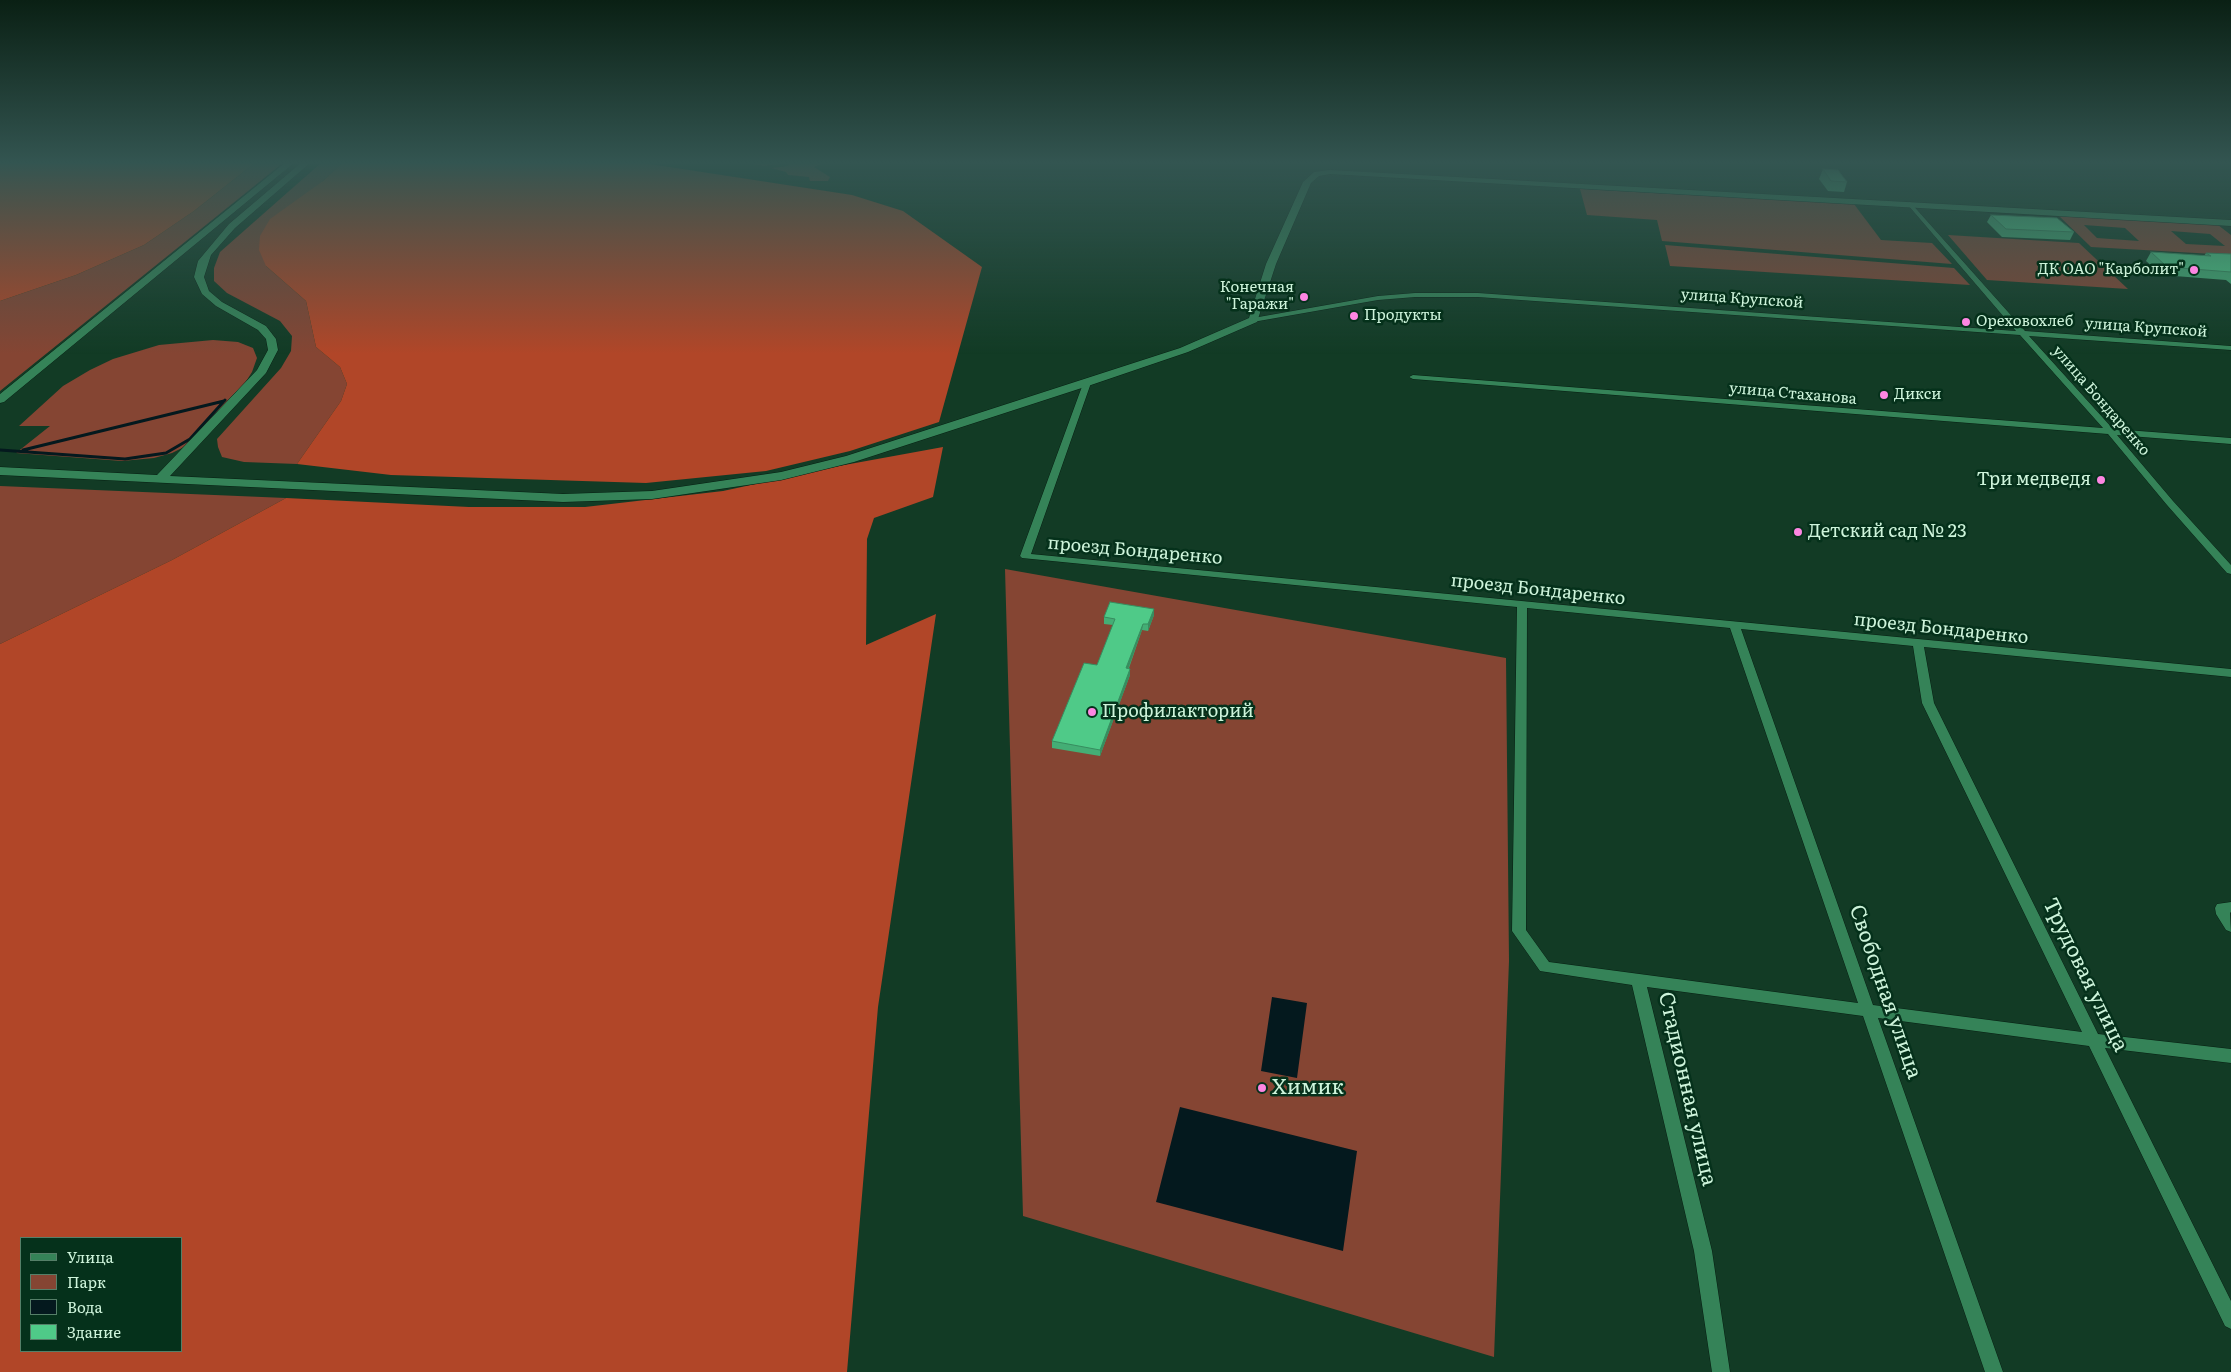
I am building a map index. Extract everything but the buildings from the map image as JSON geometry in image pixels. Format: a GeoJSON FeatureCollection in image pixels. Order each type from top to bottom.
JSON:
{"type":"FeatureCollection","features":[{"type":"Feature","properties":{"kind":"main road"},"geometry":{"type":"LineString","coordinates":[[0,400],[213,226]]}},
{"type":"Feature","properties":{"kind":"main road"},"geometry":{"type":"LineString","coordinates":[[161,478],[262,371],[273,350],[271,339],[262,328],[220,304],[205,292],[200,285],[198,277],[207,254],[232,226]]}},
{"type":"Feature","properties":{"kind":"main road"},"geometry":{"type":"LineString","coordinates":[[0,471],[563,498],[652,495],[781,476],[850,459],[1087,383],[1184,350],[1253,320],[1271,264],[1288,226]]}},
{"type":"Feature","properties":{"kind":"street","name":"улица Бондаренко"},"geometry":{"type":"LineString","coordinates":[[1929,226],[2111,432],[2231,572]]}},
{"type":"Feature","properties":{"kind":"street","name":"улица Крупской"},"geometry":{"type":"LineString","coordinates":[[1253,320],[1326,306],[1402,296],[1478,295],[2231,348]]}},
{"type":"Feature","properties":{"kind":"street","name":"улица Стаханова"},"geometry":{"type":"LineString","coordinates":[[1413,377],[2231,441]]}},
{"type":"Feature","properties":{"kind":"street","name":"проезд Бондаренко"},"geometry":{"type":"LineString","coordinates":[[1087,383],[1025,556],[2231,673]]}},
{"type":"Feature","properties":{"kind":"street","name":"Стадионная улица"},"geometry":{"type":"LineString","coordinates":[[1522,604],[1518,931],[1545,967],[1638,978],[1703,1251],[1721,1372]]}},
{"type":"Feature","properties":{"kind":"street","name":"Свободная улица"},"geometry":{"type":"LineString","coordinates":[[1734,626],[1994,1372]]}},
{"type":"Feature","properties":{"kind":"street","name":"Трудовая улица"},"geometry":{"type":"LineString","coordinates":[[1918,643],[1928,703],[2231,1320]]}},
{"type":"Feature","properties":{"kind":"street"},"geometry":{"type":"LineString","coordinates":[[2231,907],[2222,908],[2223,914],[2231,926]]}},
{"type":"Feature","properties":{"kind":"street"},"geometry":{"type":"LineString","coordinates":[[1638,978],[2092,1040],[2231,1056]]}},
{"type":"Feature","properties":{"kind":"green space"},"geometry":{"type":"Polygon","coordinates":[[[172,226],[205,226],[0,391],[0,301],[76,275],[144,245],[172,226]]]}},
{"type":"Feature","properties":{"kind":"green space"},"geometry":{"type":"Polygon","coordinates":[[[249,226],[293,226],[266,266],[306,301],[316,347],[340,367],[347,384],[341,401],[297,464],[244,462],[222,457],[218,447],[217,439],[281,368],[291,351],[292,336],[280,321],[227,293],[214,281],[214,268],[220,252],[249,226]]]}},
{"type":"Feature","properties":{"kind":"green space"},"geometry":{"type":"Polygon","coordinates":[[[1658,226],[1871,226],[1881,240],[1932,243],[1952,264],[1662,241],[1658,226]]]}},
{"type":"Feature","properties":{"kind":"green space"},"geometry":{"type":"Polygon","coordinates":[[[2069,226],[2085,226],[2097,238],[2139,241],[2125,228],[2098,226],[2219,226],[2231,235],[2231,255],[2091,247],[2069,226]],[[2171,231],[2186,244],[2225,246],[2210,234],[2171,231]]]}},
{"type":"Feature","properties":{"kind":"green space"},"geometry":{"type":"Polygon","coordinates":[[[1948,235],[2079,243],[2128,289],[1987,280],[1948,235]]]}},
{"type":"Feature","properties":{"kind":"green space"},"geometry":{"type":"Polygon","coordinates":[[[1665,245],[1954,268],[1970,285],[1670,266],[1665,245]]]}},
{"type":"Feature","properties":{"kind":"green space"},"geometry":{"type":"Polygon","coordinates":[[[213,340],[238,342],[253,348],[257,358],[252,372],[243,386],[191,442],[182,448],[154,458],[122,461],[16,453],[50,426],[19,426],[63,386],[90,370],[113,359],[159,345],[213,340]]]}},
{"type":"Feature","properties":{"kind":"green space"},"geometry":{"type":"Polygon","coordinates":[[[0,486],[286,498],[172,560],[0,644],[0,486]]]}},
{"type":"Feature","properties":{"kind":"green space","name":"Химик"},"geometry":{"type":"Polygon","coordinates":[[[1005,569],[1506,658],[1509,961],[1494,1357],[1023,1216],[1005,569]]]}},
{"type":"Feature","properties":{"kind":"shaded area"},"geometry":{"type":"Polygon","coordinates":[[[0,226],[172,226],[144,245],[76,275],[0,301],[0,226]]]}},
{"type":"Feature","properties":{"kind":"shaded area"},"geometry":{"type":"Polygon","coordinates":[[[266,226],[924,226],[982,267],[939,422],[850,451],[766,471],[646,483],[391,475],[297,464],[341,401],[347,384],[340,367],[316,347],[306,301],[266,266],[259,250],[260,236],[266,226]]]}},
{"type":"Feature","properties":{"kind":"shaded area"},"geometry":{"type":"Polygon","coordinates":[[[943,447],[933,497],[874,518],[867,539],[866,645],[936,614],[878,1007],[847,1372],[0,1372],[0,644],[172,560],[286,498],[469,507],[585,507],[723,491],[839,466],[943,447]]]}},
{"type":"Feature","properties":{"kind":"water"},"geometry":{"type":"Polygon","coordinates":[[[1272,997],[1307,1003],[1297,1078],[1261,1071],[1272,997]]]}},
{"type":"Feature","properties":{"kind":"water"},"geometry":{"type":"Polygon","coordinates":[[[1180,1107],[1357,1151],[1343,1251],[1156,1202],[1180,1107]]]}},
{"type":"Feature","properties":{"kind":"waterway"},"geometry":{"type":"LineString","coordinates":[[0,450],[125,459],[166,453],[190,439],[225,400]]}},
{"type":"Feature","properties":{"kind":"waterway"},"geometry":{"type":"LineString","coordinates":[[23,450],[224,401]]}},
{"type":"Feature","properties":{"kind":"place","name":"ДК ОАО \"Карболит\""},"geometry":{"type":"Point","coordinates":[2194,270]}},
{"type":"Feature","properties":{"kind":"place","name":"Конечная \"Гаражи\""},"geometry":{"type":"Point","coordinates":[1304,297]}},
{"type":"Feature","properties":{"kind":"place","name":"Продукты"},"geometry":{"type":"Point","coordinates":[1354,316]}},
{"type":"Feature","properties":{"kind":"place","name":"Ореховохлеб"},"geometry":{"type":"Point","coordinates":[1966,322]}},
{"type":"Feature","properties":{"kind":"place","name":"Дикси"},"geometry":{"type":"Point","coordinates":[1884,395]}},
{"type":"Feature","properties":{"kind":"place","name":"Три медведя"},"geometry":{"type":"Point","coordinates":[2101,480]}},
{"type":"Feature","properties":{"kind":"place","name":"Детский сад № 23"},"geometry":{"type":"Point","coordinates":[1798,532]}},
{"type":"Feature","properties":{"kind":"place","name":"Профилакторий"},"geometry":{"type":"Point","coordinates":[1092,712]}},
{"type":"Feature","properties":{"kind":"place","name":"Химик"},"geometry":{"type":"Point","coordinates":[1262,1088]}}]}
